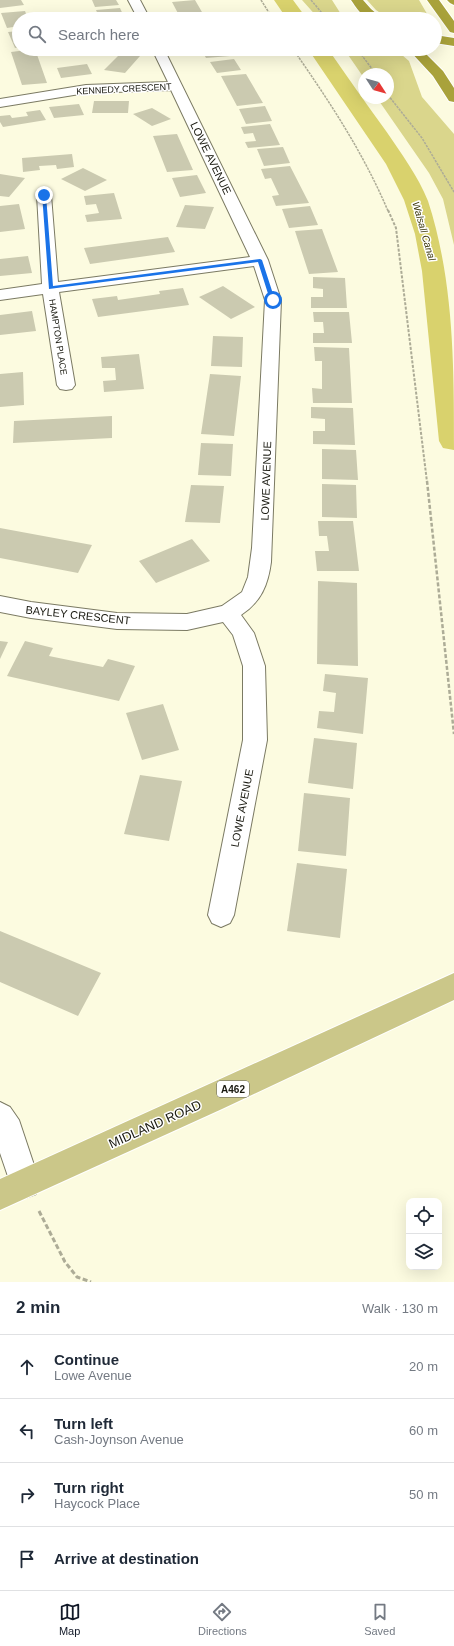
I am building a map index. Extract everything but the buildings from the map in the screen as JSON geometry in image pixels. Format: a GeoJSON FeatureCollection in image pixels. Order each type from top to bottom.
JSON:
{"type":"FeatureCollection","features":[{"type":"Feature","properties":{"kind":"highway"},"geometry":{"type":"LineString","coordinates":[[357,0],[367,12]]}},
{"type":"Feature","properties":{"kind":"highway"},"geometry":{"type":"LineString","coordinates":[[433,0],[451,24]]}},
{"type":"Feature","properties":{"kind":"highway"},"geometry":{"type":"LineString","coordinates":[[442,40],[454,42]]}},
{"type":"Feature","properties":{"kind":"highway"},"geometry":{"type":"LineString","coordinates":[[421,56],[438,74],[454,98]]}},
{"type":"Feature","properties":{"kind":"main road","name":"MIDLAND ROAD"},"geometry":{"type":"LineString","coordinates":[[12,1189],[212,1099],[447,989]]}},
{"type":"Feature","properties":{"kind":"street"},"geometry":{"type":"LineString","coordinates":[[134,0],[140,12]]}},
{"type":"Feature","properties":{"kind":"street","name":"LOWE AVENUE"},"geometry":{"type":"LineString","coordinates":[[162,56],[260,260],[273,300],[264,534],[261,568],[254,591],[242,604],[228,613],[243,633],[254,666],[255,740],[221,915]]}},
{"type":"Feature","properties":{"kind":"street","name":"KENNEDY CRESCENT"},"geometry":{"type":"LineString","coordinates":[[0,103],[86,89],[177,86]]}},
{"type":"Feature","properties":{"kind":"street","name":"HAMPTON PLACE"},"geometry":{"type":"LineString","coordinates":[[44,195],[50,288],[66,385]]}},
{"type":"Feature","properties":{"kind":"street"},"geometry":{"type":"LineString","coordinates":[[0,295],[260,260]]}},
{"type":"Feature","properties":{"kind":"street","name":"BAYLEY CRESCENT"},"geometry":{"type":"LineString","coordinates":[[0,604],[31,610],[117,621],[187,622],[228,613]]}},
{"type":"Feature","properties":{"kind":"street"},"geometry":{"type":"LineString","coordinates":[[0,1117],[8,1131],[12,1189]]}},
{"type":"Feature","properties":{"kind":"path"},"geometry":{"type":"LineString","coordinates":[[260,0],[268,12]]}},
{"type":"Feature","properties":{"kind":"path"},"geometry":{"type":"LineString","coordinates":[[311,0],[321,12]]}},
{"type":"Feature","properties":{"kind":"path"},"geometry":{"type":"LineString","coordinates":[[299,56],[335,110],[373,176],[396,228],[424,449],[454,734]]}},
{"type":"Feature","properties":{"kind":"path"},"geometry":{"type":"LineString","coordinates":[[362,56],[371,68]]}},
{"type":"Feature","properties":{"kind":"path"},"geometry":{"type":"LineString","coordinates":[[393,104],[416,130],[454,192]]}},
{"type":"Feature","properties":{"kind":"path"},"geometry":{"type":"LineString","coordinates":[[52,1237],[65,1262],[77,1277],[91,1282]]}},
{"type":"Feature","properties":{"kind":"shaded area"},"geometry":{"type":"Polygon","coordinates":[[[302,0],[332,0],[340,12],[313,12],[302,0]]]}},
{"type":"Feature","properties":{"kind":"shaded area"},"geometry":{"type":"Polygon","coordinates":[[[367,0],[419,0],[426,12],[379,12],[367,0]]]}},
{"type":"Feature","properties":{"kind":"shaded area"},"geometry":{"type":"Polygon","coordinates":[[[349,56],[403,56],[409,61],[422,97],[454,134],[454,245],[443,199],[429,173],[381,104],[394,104],[394,68],[358,68],[358,69],[349,56]]]}},
{"type":"Feature","properties":{"kind":"waterway","name":"Walsall Canal"},"geometry":{"type":"LineString","coordinates":[[283,0],[292,12]]}},
{"type":"Feature","properties":{"kind":"waterway","name":"Walsall Canal"},"geometry":{"type":"LineString","coordinates":[[323,56],[397,164],[416,200],[427,234],[435,271],[454,441]]}},
{"type":"Feature","properties":{"kind":"route"},"geometry":{"type":"LineString","coordinates":[[44,195],[50,288],[260,260],[273,300]]}}]}
